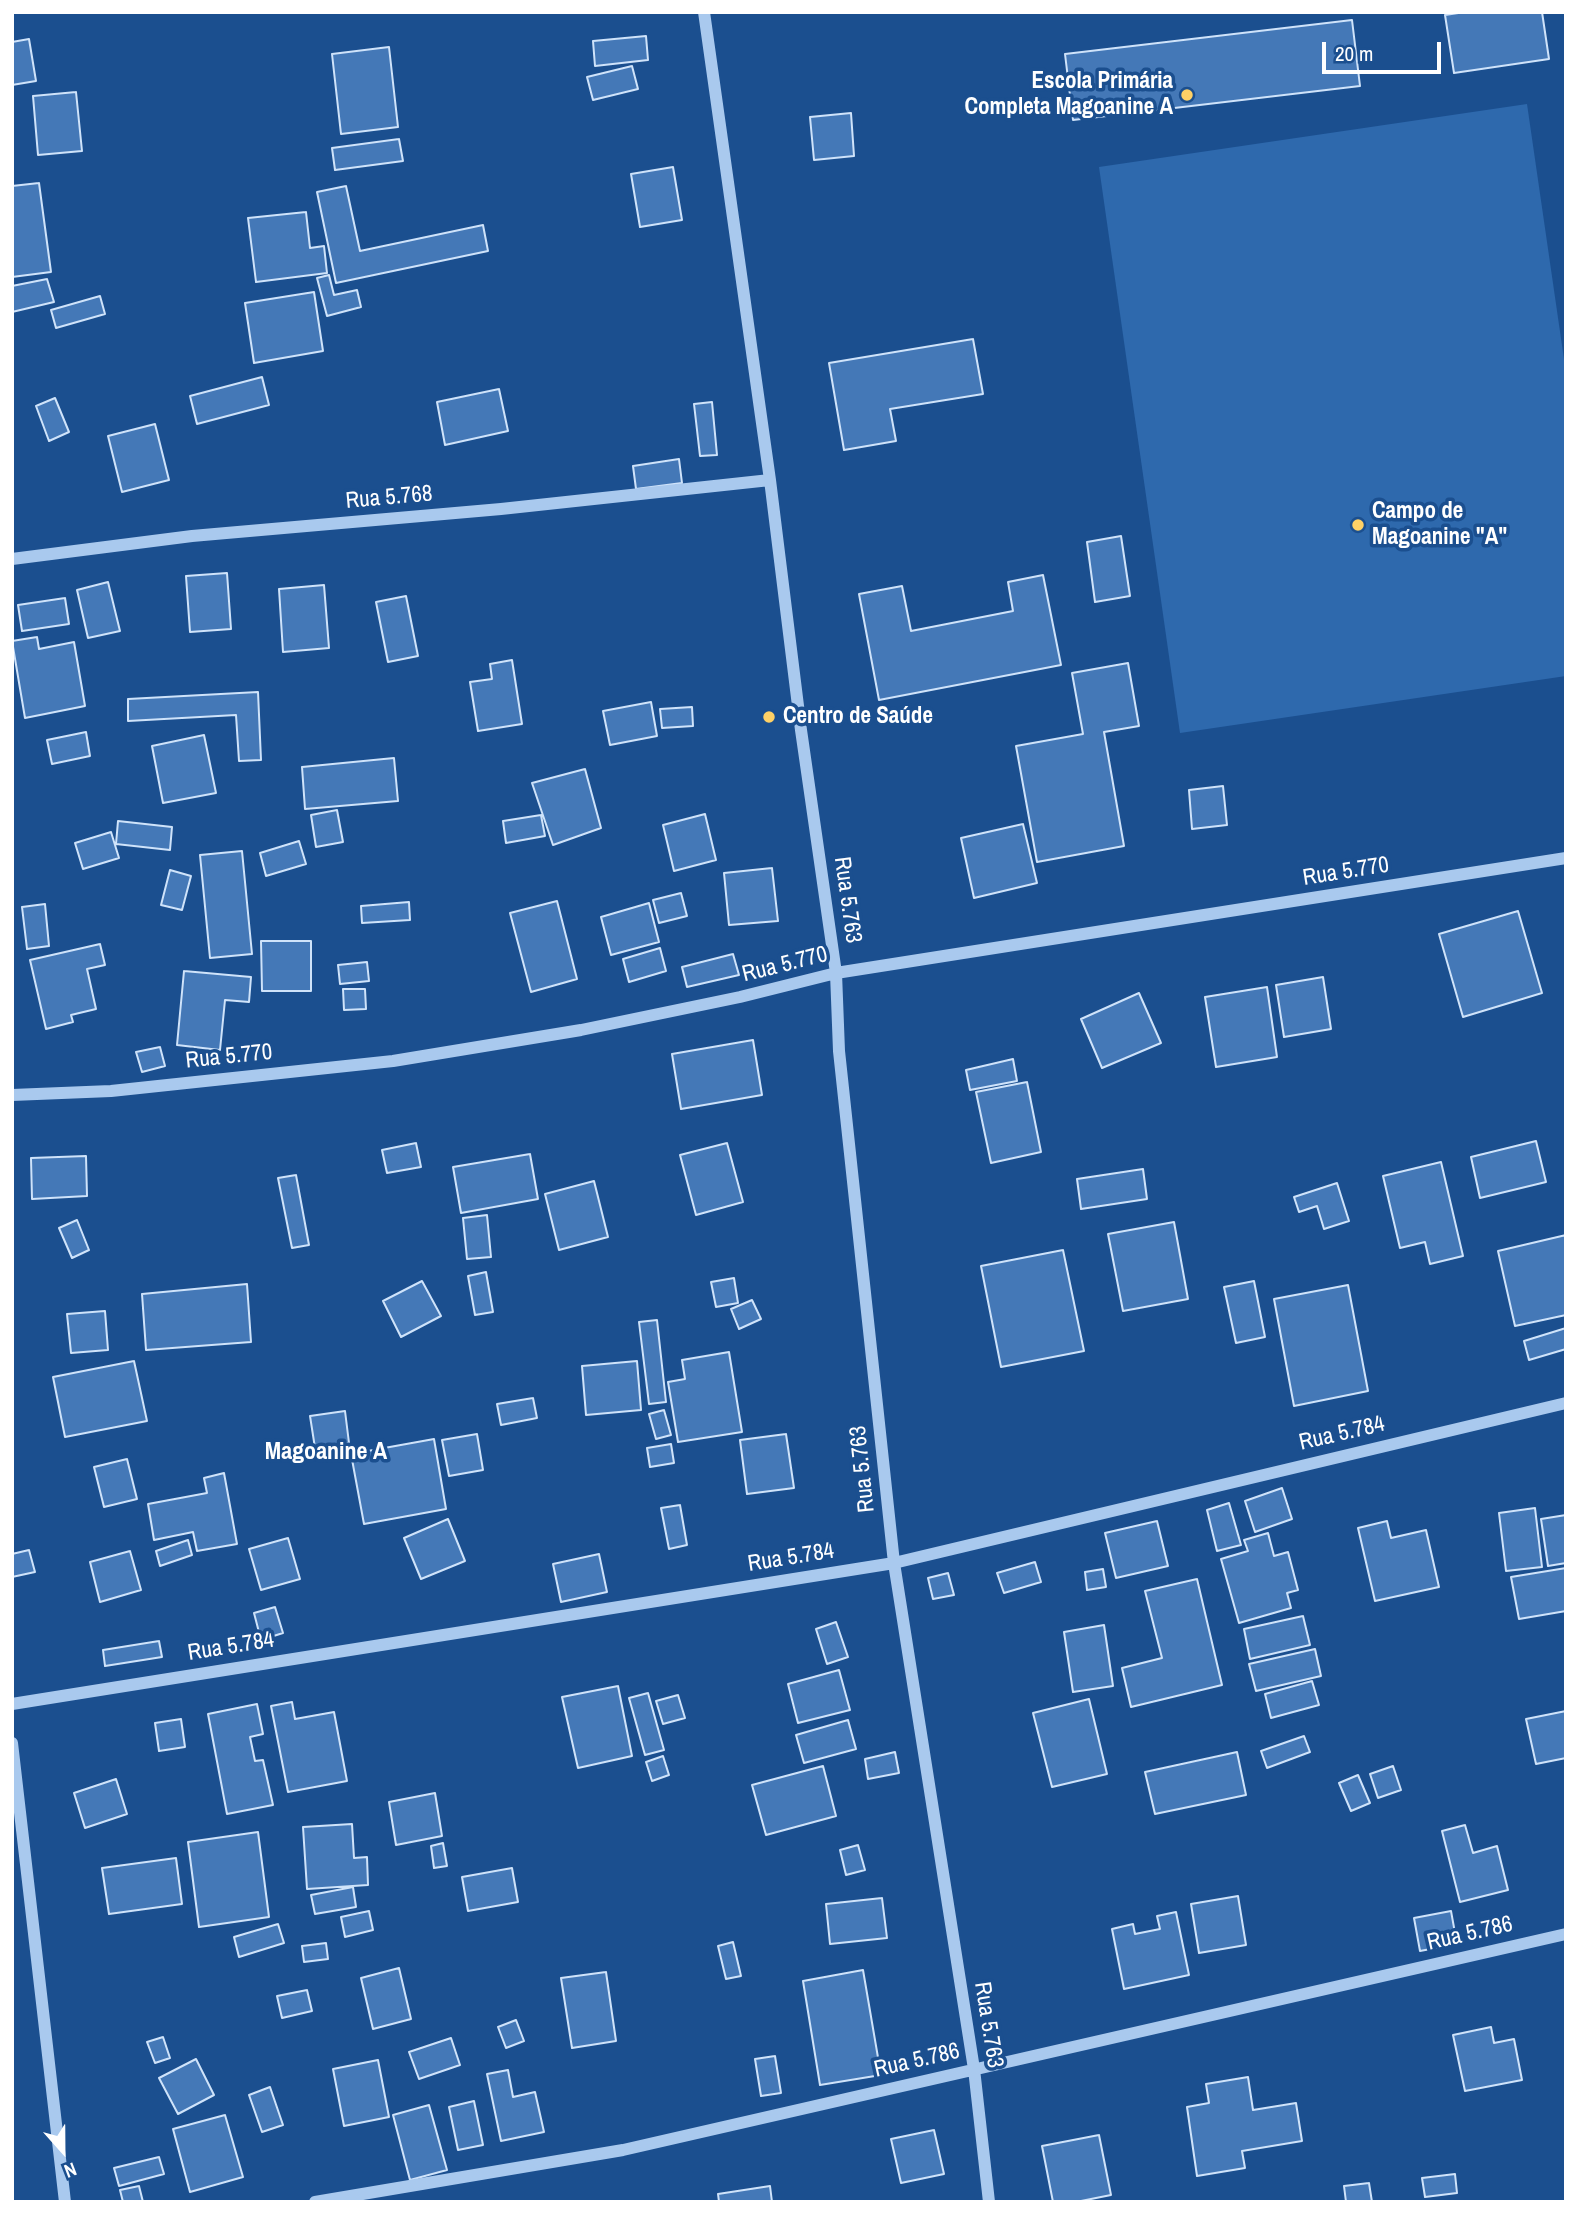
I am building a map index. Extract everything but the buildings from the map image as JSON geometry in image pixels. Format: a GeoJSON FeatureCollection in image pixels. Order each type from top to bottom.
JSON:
{"type":"FeatureCollection","features":[{"type":"Feature","properties":{"kind":"street","name":"Rua 5.763"},"geometry":{"type":"LineString","coordinates":[[704,12],[771,480],[836,973],[839,1051],[894,1563],[974,2070],[989,2202]]}},
{"type":"Feature","properties":{"kind":"street","name":"Rua 5.768"},"geometry":{"type":"LineString","coordinates":[[12,559],[192,536],[501,509],[771,480]]}},
{"type":"Feature","properties":{"kind":"street","name":"Rua 5.770"},"geometry":{"type":"LineString","coordinates":[[12,1095],[111,1091],[393,1061],[594,1027],[740,997],[836,973],[1566,858]]}},
{"type":"Feature","properties":{"kind":"street","name":"Rua 5.784"},"geometry":{"type":"LineString","coordinates":[[12,1704],[894,1563],[1566,1403]]}},
{"type":"Feature","properties":{"kind":"street"},"geometry":{"type":"LineString","coordinates":[[12,1743],[65,2202]]}},
{"type":"Feature","properties":{"kind":"street","name":"Rua 5.786"},"geometry":{"type":"LineString","coordinates":[[315,2202],[623,2150],[1566,1934]]}},
{"type":"Feature","properties":{"kind":"shaded area","name":"Campo de Magoanine \"A\""},"geometry":{"type":"Polygon","coordinates":[[[1527,104],[1566,373],[1566,676],[1180,733],[1099,167],[1527,104]]]}},
{"type":"Feature","properties":{"kind":"place","name":"Escola Primária Completa Magoanine A"},"geometry":{"type":"Point","coordinates":[1187,95]}},
{"type":"Feature","properties":{"kind":"place","name":"Campo de Magoanine \"A\""},"geometry":{"type":"Point","coordinates":[1358,525]}},
{"type":"Feature","properties":{"kind":"place","name":"Centro de Saúde"},"geometry":{"type":"Point","coordinates":[769,717]}},
{"type":"Feature","properties":{"kind":"district","name":"Magoanine A"},"geometry":{"type":"Point","coordinates":[326,1453]}}]}
